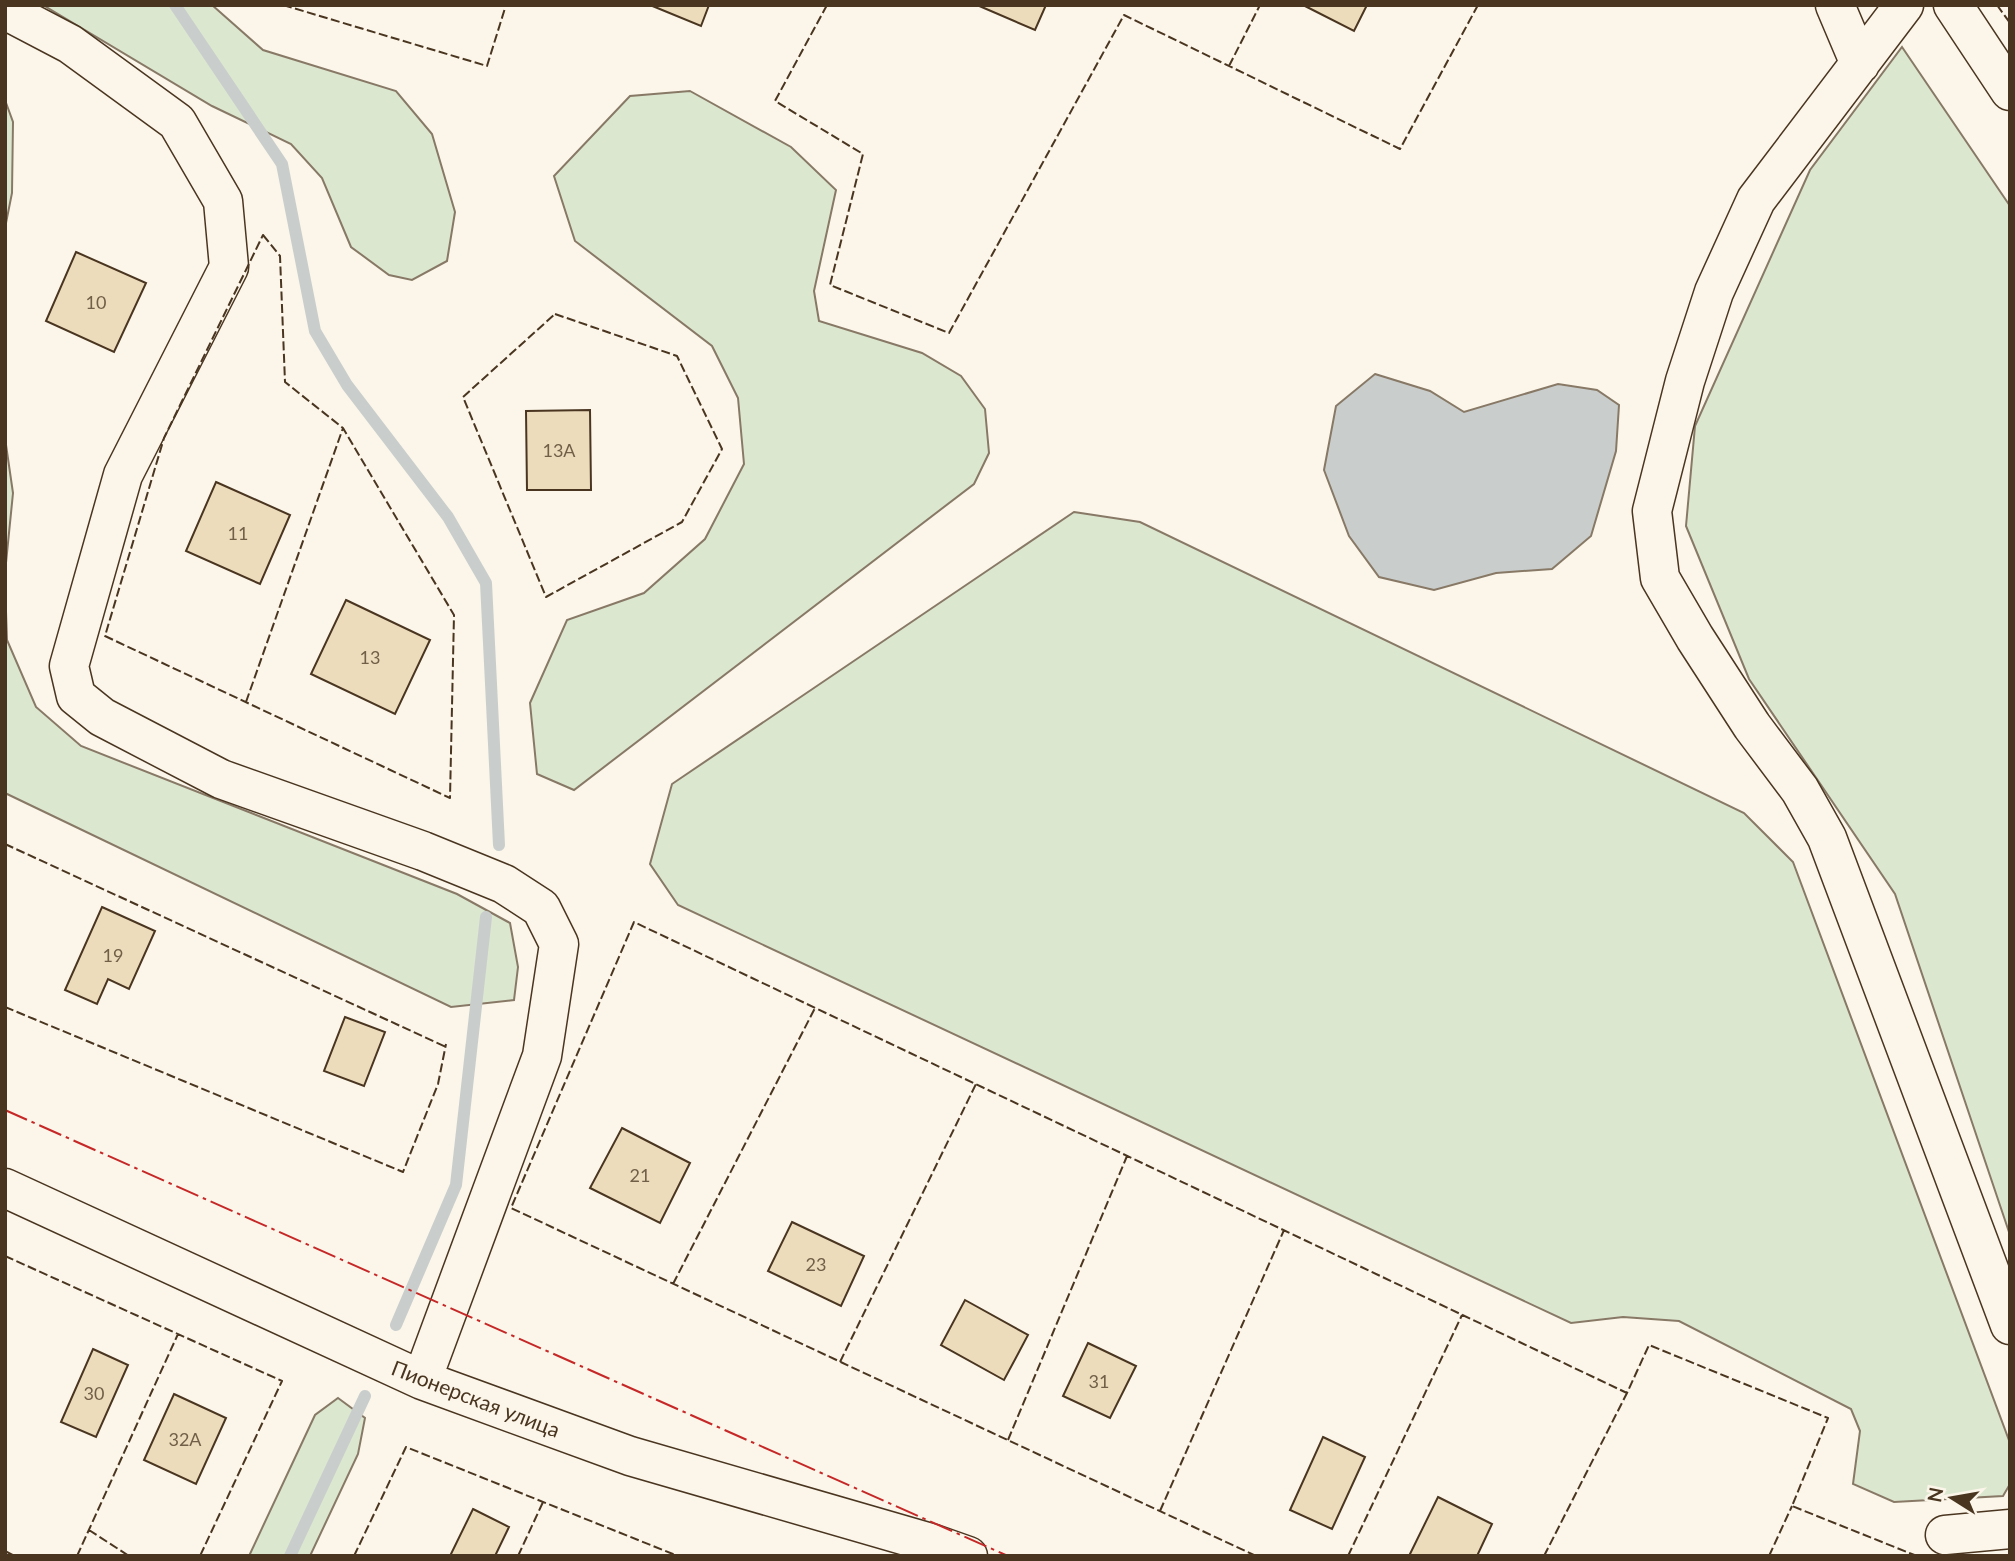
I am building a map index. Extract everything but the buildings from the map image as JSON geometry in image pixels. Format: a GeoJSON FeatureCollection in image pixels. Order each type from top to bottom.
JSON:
{"type":"FeatureCollection","features":[{"type":"Feature","properties":{"kind":"street"},"geometry":{"type":"LineString","coordinates":[[1835,5],[1860,64]]}},
{"type":"Feature","properties":{"kind":"street"},"geometry":{"type":"LineString","coordinates":[[1904,5],[1756,200],[1714,292],[1685,381],[1652,511],[1653,525],[1660,578],[1752,726],[1800,790],[1827,838],[2010,1325]]}},
{"type":"Feature","properties":{"kind":"street"},"geometry":{"type":"LineString","coordinates":[[1953,5],[2010,91]]}},
{"type":"Feature","properties":{"kind":"street"},"geometry":{"type":"LineString","coordinates":[[5,10],[70,44],[177,122],[223,201],[229,267],[123,475],[68,666],[76,696],[102,717],[221,779],[423,850],[504,884],[541,908],[559,944],[542,1056],[422,1380]]}},
{"type":"Feature","properties":{"kind":"street","name":"Пионерская улица"},"geometry":{"type":"LineString","coordinates":[[5,1188],[422,1380],[630,1456],[968,1556]]}},
{"type":"Feature","properties":{"kind":"street"},"geometry":{"type":"LineString","coordinates":[[1945,1535],[2010,1529]]}},
{"type":"Feature","properties":{"kind":"green space"},"geometry":{"type":"Polygon","coordinates":[[[43,5],[212,5],[263,50],[396,91],[432,134],[455,212],[447,261],[412,280],[389,275],[351,247],[322,178],[291,144],[212,106],[43,5]]]}},
{"type":"Feature","properties":{"kind":"green space"},"geometry":{"type":"Polygon","coordinates":[[[1902,47],[2010,206],[2010,1235],[1895,894],[1749,679],[1686,526],[1695,426],[1810,170],[1902,47]]]}},
{"type":"Feature","properties":{"kind":"green space"},"geometry":{"type":"Polygon","coordinates":[[[690,91],[791,147],[836,190],[814,291],[819,321],[922,353],[961,376],[985,409],[989,453],[974,484],[574,790],[537,774],[530,703],[567,620],[644,593],[705,539],[744,464],[738,398],[712,346],[575,241],[554,176],[630,96],[690,91]]]}},
{"type":"Feature","properties":{"kind":"green space"},"geometry":{"type":"Polygon","coordinates":[[[5,100],[13,122],[12,193],[5,228],[5,100]]]}},
{"type":"Feature","properties":{"kind":"green space"},"geometry":{"type":"Polygon","coordinates":[[[5,438],[13,493],[5,573],[5,438]]]}},
{"type":"Feature","properties":{"kind":"green space"},"geometry":{"type":"Polygon","coordinates":[[[1074,512],[1140,522],[1744,813],[1793,862],[2010,1443],[2010,1484],[2003,1496],[1894,1502],[1853,1484],[1860,1431],[1851,1409],[1679,1321],[1623,1317],[1571,1323],[678,905],[650,864],[672,784],[1074,512]]]}},
{"type":"Feature","properties":{"kind":"green space"},"geometry":{"type":"Polygon","coordinates":[[[5,583],[7,640],[36,707],[81,746],[457,894],[510,923],[518,967],[514,1000],[451,1007],[5,793],[5,583]]]}},
{"type":"Feature","properties":{"kind":"green space"},"geometry":{"type":"Polygon","coordinates":[[[338,1398],[365,1418],[358,1454],[310,1556],[249,1556],[315,1415],[338,1398]]]}},
{"type":"Feature","properties":{"kind":"shaded area"},"geometry":{"type":"Polygon","coordinates":[[[1375,374],[1430,391],[1464,412],[1558,384],[1597,390],[1619,405],[1616,451],[1591,536],[1552,569],[1496,573],[1434,590],[1379,577],[1349,536],[1324,470],[1336,406],[1375,374]]]}},
{"type":"Feature","properties":{"kind":"waterway"},"geometry":{"type":"LineString","coordinates":[[175,5],[282,164],[315,331],[347,385],[448,517],[486,583],[499,845]]}},
{"type":"Feature","properties":{"kind":"waterway"},"geometry":{"type":"LineString","coordinates":[[396,1325],[456,1185],[486,917]]}},
{"type":"Feature","properties":{"kind":"waterway"},"geometry":{"type":"LineString","coordinates":[[290,1556],[365,1396]]}},
{"type":"Feature","properties":{"kind":"fence"},"geometry":{"type":"LineString","coordinates":[[283,5],[487,66],[506,5]]}},
{"type":"Feature","properties":{"kind":"fence"},"geometry":{"type":"LineString","coordinates":[[827,5],[775,101],[863,154],[830,285],[949,333],[1124,15],[1400,149],[1478,5]]}},
{"type":"Feature","properties":{"kind":"fence"},"geometry":{"type":"LineString","coordinates":[[1229,66],[1260,5]]}},
{"type":"Feature","properties":{"kind":"fence"},"geometry":{"type":"LineString","coordinates":[[1997,5],[2010,23]]}},
{"type":"Feature","properties":{"kind":"fence"},"geometry":{"type":"LineString","coordinates":[[263,235],[280,256],[285,382],[343,428],[454,615],[450,798],[105,636],[164,438],[263,235]]}},
{"type":"Feature","properties":{"kind":"fence"},"geometry":{"type":"LineString","coordinates":[[555,314],[677,356],[722,449],[682,522],[546,597],[463,397],[555,314]]}},
{"type":"Feature","properties":{"kind":"fence"},"geometry":{"type":"LineString","coordinates":[[246,702],[343,428]]}},
{"type":"Feature","properties":{"kind":"fence"},"geometry":{"type":"LineString","coordinates":[[5,844],[446,1047]]}},
{"type":"Feature","properties":{"kind":"fence"},"geometry":{"type":"LineString","coordinates":[[1256,1556],[511,1208],[634,922],[1627,1393],[1649,1345],[1828,1418],[1792,1506],[1917,1556]]}},
{"type":"Feature","properties":{"kind":"fence"},"geometry":{"type":"LineString","coordinates":[[5,1007],[403,1172],[438,1084],[446,1044]]}},
{"type":"Feature","properties":{"kind":"fence"},"geometry":{"type":"LineString","coordinates":[[673,1284],[815,1008]]}},
{"type":"Feature","properties":{"kind":"fence"},"geometry":{"type":"LineString","coordinates":[[840,1362],[976,1084]]}},
{"type":"Feature","properties":{"kind":"fence"},"geometry":{"type":"LineString","coordinates":[[1008,1440],[1127,1156]]}},
{"type":"Feature","properties":{"kind":"fence"},"geometry":{"type":"LineString","coordinates":[[1160,1511],[1284,1230]]}},
{"type":"Feature","properties":{"kind":"fence"},"geometry":{"type":"LineString","coordinates":[[5,1256],[282,1381],[200,1556]]}},
{"type":"Feature","properties":{"kind":"fence"},"geometry":{"type":"LineString","coordinates":[[1348,1556],[1462,1315]]}},
{"type":"Feature","properties":{"kind":"fence"},"geometry":{"type":"LineString","coordinates":[[77,1556],[178,1334]]}},
{"type":"Feature","properties":{"kind":"fence"},"geometry":{"type":"LineString","coordinates":[[1544,1556],[1627,1393]]}},
{"type":"Feature","properties":{"kind":"fence"},"geometry":{"type":"LineString","coordinates":[[354,1556],[406,1447],[678,1556]]}},
{"type":"Feature","properties":{"kind":"fence"},"geometry":{"type":"LineString","coordinates":[[518,1556],[543,1502]]}},
{"type":"Feature","properties":{"kind":"fence"},"geometry":{"type":"LineString","coordinates":[[1769,1556],[1792,1506]]}},
{"type":"Feature","properties":{"kind":"fence"},"geometry":{"type":"LineString","coordinates":[[89,1530],[129,1556]]}},
{"type":"Feature","properties":{"kind":"fence"},"geometry":{"type":"LineString","coordinates":[[5,1551],[15,1556]]}},
{"type":"Feature","properties":{"kind":"power"},"geometry":{"type":"LineString","coordinates":[[5,1110],[1008,1556]]}}]}
